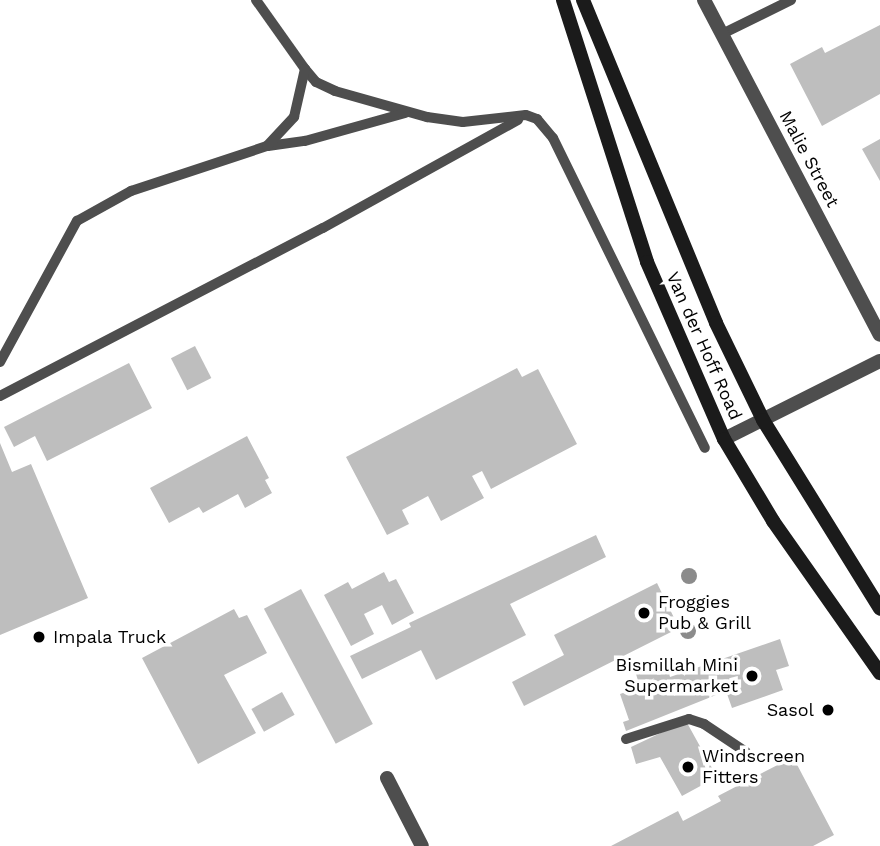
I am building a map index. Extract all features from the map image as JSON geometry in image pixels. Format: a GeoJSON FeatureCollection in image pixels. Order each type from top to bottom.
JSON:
{"type":"FeatureCollection","features":[{"type":"Feature","properties":{"kind":"main road","name":"Van der Hoff Road"},"geometry":{"type":"LineString","coordinates":[[563,0],[647,262],[724,439],[773,521],[880,673]]}},
{"type":"Feature","properties":{"kind":"main road","name":"Van der Hoff Road"},"geometry":{"type":"LineString","coordinates":[[583,0],[716,323],[763,420],[880,609]]}},
{"type":"Feature","properties":{"kind":"street","name":"Malie Street"},"geometry":{"type":"LineString","coordinates":[[704,0],[880,335]]}},
{"type":"Feature","properties":{"kind":"street"},"geometry":{"type":"LineString","coordinates":[[724,439],[880,361]]}},
{"type":"Feature","properties":{"kind":"street"},"geometry":{"type":"LineString","coordinates":[[387,778],[422,846]]}},
{"type":"Feature","properties":{"kind":"lane"},"geometry":{"type":"LineString","coordinates":[[256,0],[316,82],[408,112],[463,122],[526,115],[553,138],[705,448]]}},
{"type":"Feature","properties":{"kind":"lane"},"geometry":{"type":"LineString","coordinates":[[722,34],[791,0]]}},
{"type":"Feature","properties":{"kind":"lane"},"geometry":{"type":"LineString","coordinates":[[268,146],[294,117],[305,69]]}},
{"type":"Feature","properties":{"kind":"lane"},"geometry":{"type":"LineString","coordinates":[[0,362],[77,222],[131,191],[268,146],[305,141],[408,112]]}},
{"type":"Feature","properties":{"kind":"lane"},"geometry":{"type":"LineString","coordinates":[[0,396],[323,229],[526,115]]}},
{"type":"Feature","properties":{"kind":"lane"},"geometry":{"type":"LineString","coordinates":[[626,739],[689,719],[704,724],[746,751]]}},
{"type":"Feature","properties":{"kind":"building"},"geometry":{"type":"Polygon","coordinates":[[[880,25],[880,94],[822,126],[790,64],[822,47],[825,53],[880,25]]]}},
{"type":"Feature","properties":{"kind":"building"},"geometry":{"type":"Polygon","coordinates":[[[880,139],[880,181],[862,149],[880,139]]]}},
{"type":"Feature","properties":{"kind":"building"},"geometry":{"type":"Polygon","coordinates":[[[195,346],[211,378],[187,390],[171,358],[195,346]]]}},
{"type":"Feature","properties":{"kind":"building"},"geometry":{"type":"Polygon","coordinates":[[[129,363],[152,408],[47,461],[35,436],[14,447],[4,427],[129,363]]]}},
{"type":"Feature","properties":{"kind":"building"},"geometry":{"type":"Polygon","coordinates":[[[517,368],[522,377],[538,369],[577,444],[491,489],[482,471],[472,476],[484,498],[441,521],[428,496],[402,510],[409,524],[387,535],[346,457],[517,368]]]}},
{"type":"Feature","properties":{"kind":"building"},"geometry":{"type":"Polygon","coordinates":[[[247,436],[269,478],[265,480],[272,493],[245,508],[238,494],[203,513],[199,507],[169,523],[150,488],[247,436]]]}},
{"type":"Feature","properties":{"kind":"building"},"geometry":{"type":"Polygon","coordinates":[[[0,443],[12,472],[31,464],[88,598],[0,635],[0,443]]]}},
{"type":"Feature","properties":{"kind":"building"},"geometry":{"type":"Polygon","coordinates":[[[596,535],[606,557],[510,604],[526,635],[436,680],[421,650],[362,679],[350,656],[411,627],[409,623],[596,535]]]}},
{"type":"Feature","properties":{"kind":"building"},"geometry":{"type":"Polygon","coordinates":[[[384,572],[389,582],[396,579],[414,613],[392,625],[382,605],[364,614],[374,634],[351,646],[324,595],[348,582],[352,589],[384,572]]]}},
{"type":"Feature","properties":{"kind":"building"},"geometry":{"type":"Polygon","coordinates":[[[657,583],[679,628],[524,706],[512,682],[564,655],[554,635],[657,583]]]}},
{"type":"Feature","properties":{"kind":"building"},"geometry":{"type":"Polygon","coordinates":[[[301,589],[373,724],[336,744],[264,609],[301,589]]]}},
{"type":"Feature","properties":{"kind":"building"},"geometry":{"type":"Polygon","coordinates":[[[234,609],[239,618],[247,615],[267,653],[224,675],[256,733],[198,764],[142,658],[234,609]]]}},
{"type":"Feature","properties":{"kind":"building"},"geometry":{"type":"Polygon","coordinates":[[[780,639],[789,666],[776,670],[783,690],[732,708],[726,691],[626,731],[623,722],[629,720],[620,694],[640,687],[636,674],[666,663],[670,677],[780,639]]]}},
{"type":"Feature","properties":{"kind":"building"},"geometry":{"type":"Polygon","coordinates":[[[282,692],[295,715],[264,732],[251,709],[282,692]]]}},
{"type":"Feature","properties":{"kind":"building","name":"Windscreen Fitters"},"geometry":{"type":"Polygon","coordinates":[[[686,721],[717,777],[682,796],[660,757],[636,764],[631,747],[686,721]]]}},
{"type":"Feature","properties":{"kind":"building"},"geometry":{"type":"Polygon","coordinates":[[[793,757],[834,835],[813,846],[611,846],[678,811],[683,821],[721,801],[718,796],[793,757]]]}},
{"type":"Feature","properties":{"kind":"place","name":"Froggies Pub & Grill"},"geometry":{"type":"Point","coordinates":[644,613]}},
{"type":"Feature","properties":{"kind":"place","name":"Impala Truck"},"geometry":{"type":"Point","coordinates":[39,637]}},
{"type":"Feature","properties":{"kind":"place","name":"Bismillah Mini Supermarket"},"geometry":{"type":"Point","coordinates":[752,676]}},
{"type":"Feature","properties":{"kind":"place","name":"Sasol"},"geometry":{"type":"Point","coordinates":[828,710]}},
{"type":"Feature","properties":{"kind":"place","name":"Windscreen Fitters"},"geometry":{"type":"Point","coordinates":[688,767]}}]}
